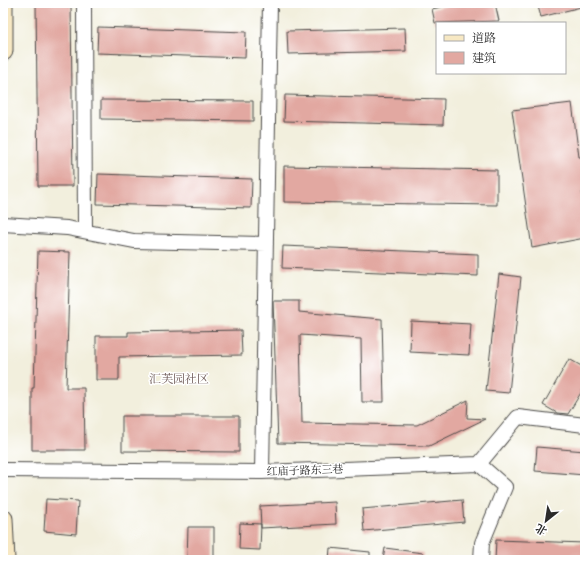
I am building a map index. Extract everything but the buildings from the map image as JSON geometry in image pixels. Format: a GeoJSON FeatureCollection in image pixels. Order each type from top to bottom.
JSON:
{"type":"FeatureCollection","features":[{"type":"Feature","properties":{"kind":"main road"},"geometry":{"type":"LineString","coordinates":[[3,3],[3,51]]}},
{"type":"Feature","properties":{"kind":"main road"},"geometry":{"type":"LineString","coordinates":[[3,519],[5,560]]}},
{"type":"Feature","properties":{"kind":"street"},"geometry":{"type":"LineString","coordinates":[[84,3],[85,231]]}},
{"type":"Feature","properties":{"kind":"street"},"geometry":{"type":"LineString","coordinates":[[262,472],[270,3]]}},
{"type":"Feature","properties":{"kind":"street"},"geometry":{"type":"LineString","coordinates":[[3,224],[85,231],[134,241],[266,244]]}},
{"type":"Feature","properties":{"kind":"street"},"geometry":{"type":"LineString","coordinates":[[481,560],[482,543],[505,487],[478,464],[518,417],[585,425]]}},
{"type":"Feature","properties":{"kind":"street","name":"红庙子路东三巷"},"geometry":{"type":"LineString","coordinates":[[3,470],[262,472],[478,464]]}},
{"type":"Feature","properties":{"kind":"district","name":"汇芙园社区"},"geometry":{"type":"Point","coordinates":[179,378]}}]}
